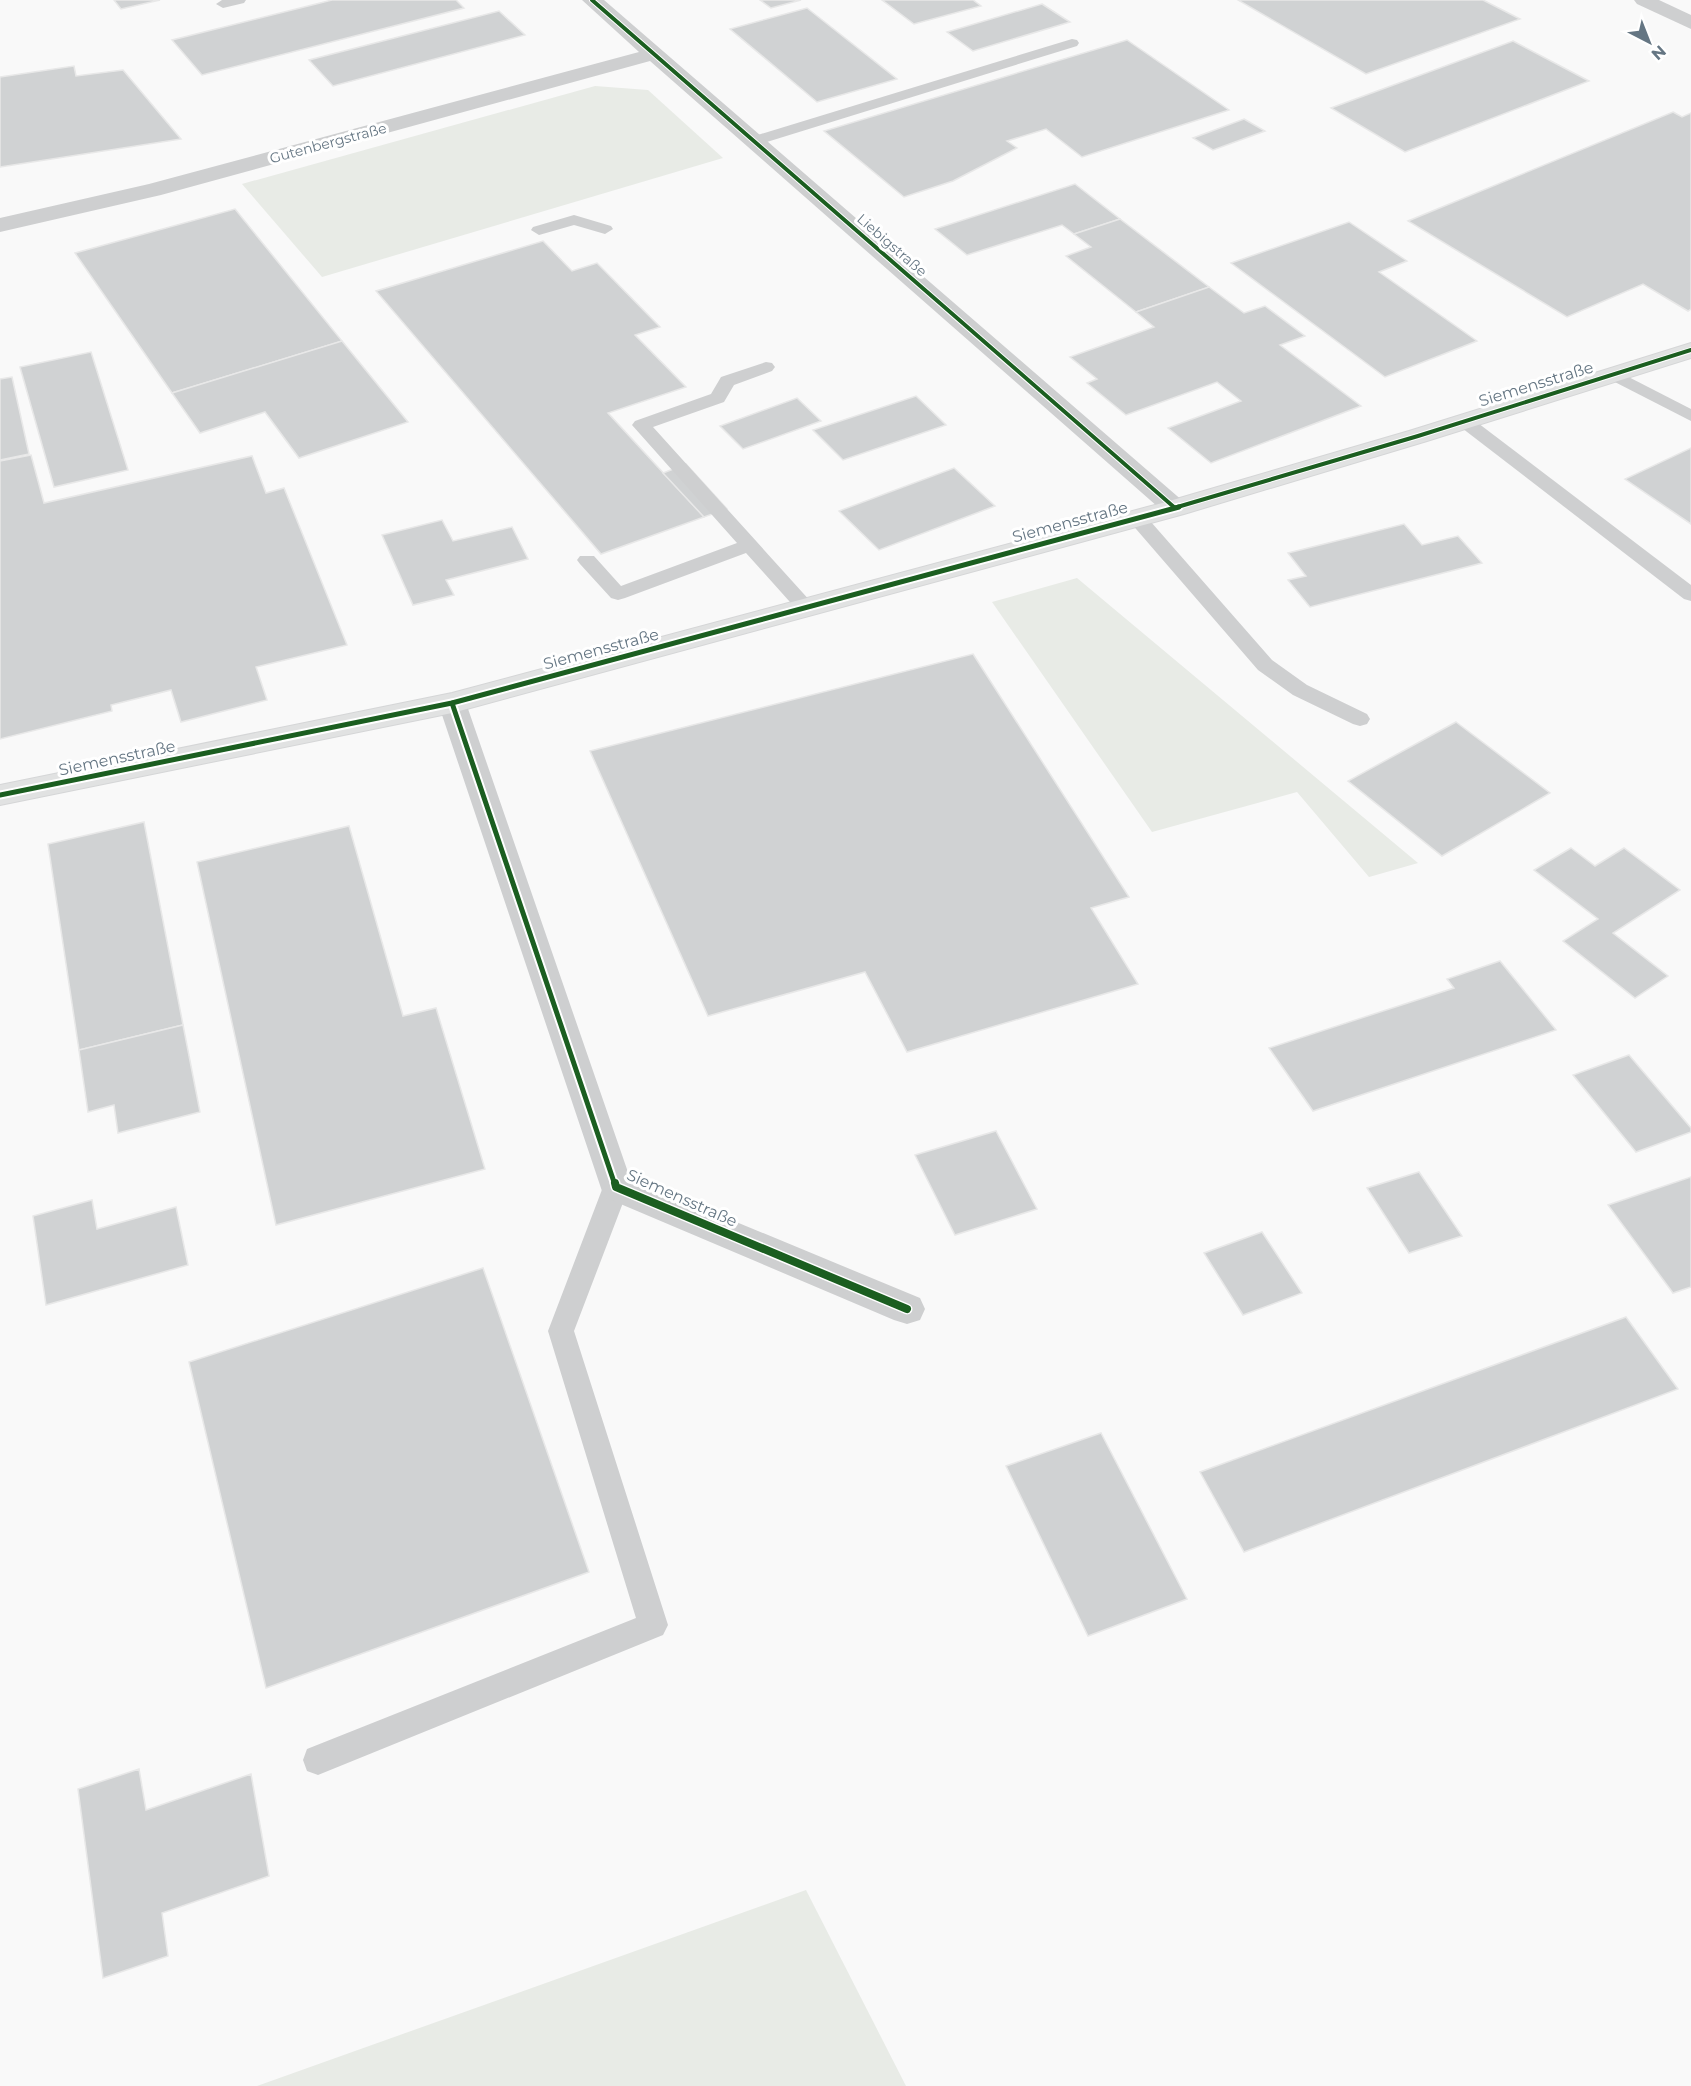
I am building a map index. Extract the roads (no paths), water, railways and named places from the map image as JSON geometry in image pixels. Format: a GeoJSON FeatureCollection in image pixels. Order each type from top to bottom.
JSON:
{"type":"FeatureCollection","features":[{"type":"Feature","properties":{"kind":"street","name":"Liebigstraße"},"geometry":{"type":"LineString","coordinates":[[592,0],[1175,508]]}},
{"type":"Feature","properties":{"kind":"street"},"geometry":{"type":"LineString","coordinates":[[1644,0],[1691,23]]}},
{"type":"Feature","properties":{"kind":"street","name":"Gutenbergstraße"},"geometry":{"type":"LineString","coordinates":[[0,225],[153,190],[654,54]]}},
{"type":"Feature","properties":{"kind":"street","name":"Siemensstraße"},"geometry":{"type":"LineString","coordinates":[[0,795],[452,703],[1175,508],[1691,350]]}},
{"type":"Feature","properties":{"kind":"street","name":"Siemensstraße"},"geometry":{"type":"LineString","coordinates":[[452,703],[616,1186],[907,1309]]}},
{"type":"Feature","properties":{"kind":"lane"},"geometry":{"type":"LineString","coordinates":[[223,4],[239,0]]}},
{"type":"Feature","properties":{"kind":"lane"},"geometry":{"type":"LineString","coordinates":[[754,141],[1072,43]]}},
{"type":"Feature","properties":{"kind":"lane"},"geometry":{"type":"LineString","coordinates":[[539,230],[574,220],[605,229]]}},
{"type":"Feature","properties":{"kind":"lane"},"geometry":{"type":"LineString","coordinates":[[766,367],[727,381],[718,398],[641,425],[805,608]]}},
{"type":"Feature","properties":{"kind":"lane"},"geometry":{"type":"LineString","coordinates":[[1613,374],[1691,416]]}},
{"type":"Feature","properties":{"kind":"lane"},"geometry":{"type":"LineString","coordinates":[[1464,421],[1691,595]]}},
{"type":"Feature","properties":{"kind":"lane"},"geometry":{"type":"LineString","coordinates":[[1137,518],[1265,664],[1300,690],[1360,719]]}},
{"type":"Feature","properties":{"kind":"lane"},"geometry":{"type":"LineString","coordinates":[[587,560],[618,594],[749,544]]}},
{"type":"Feature","properties":{"kind":"lane"},"geometry":{"type":"LineString","coordinates":[[318,1760],[653,1625],[561,1331],[616,1186]]}}]}
